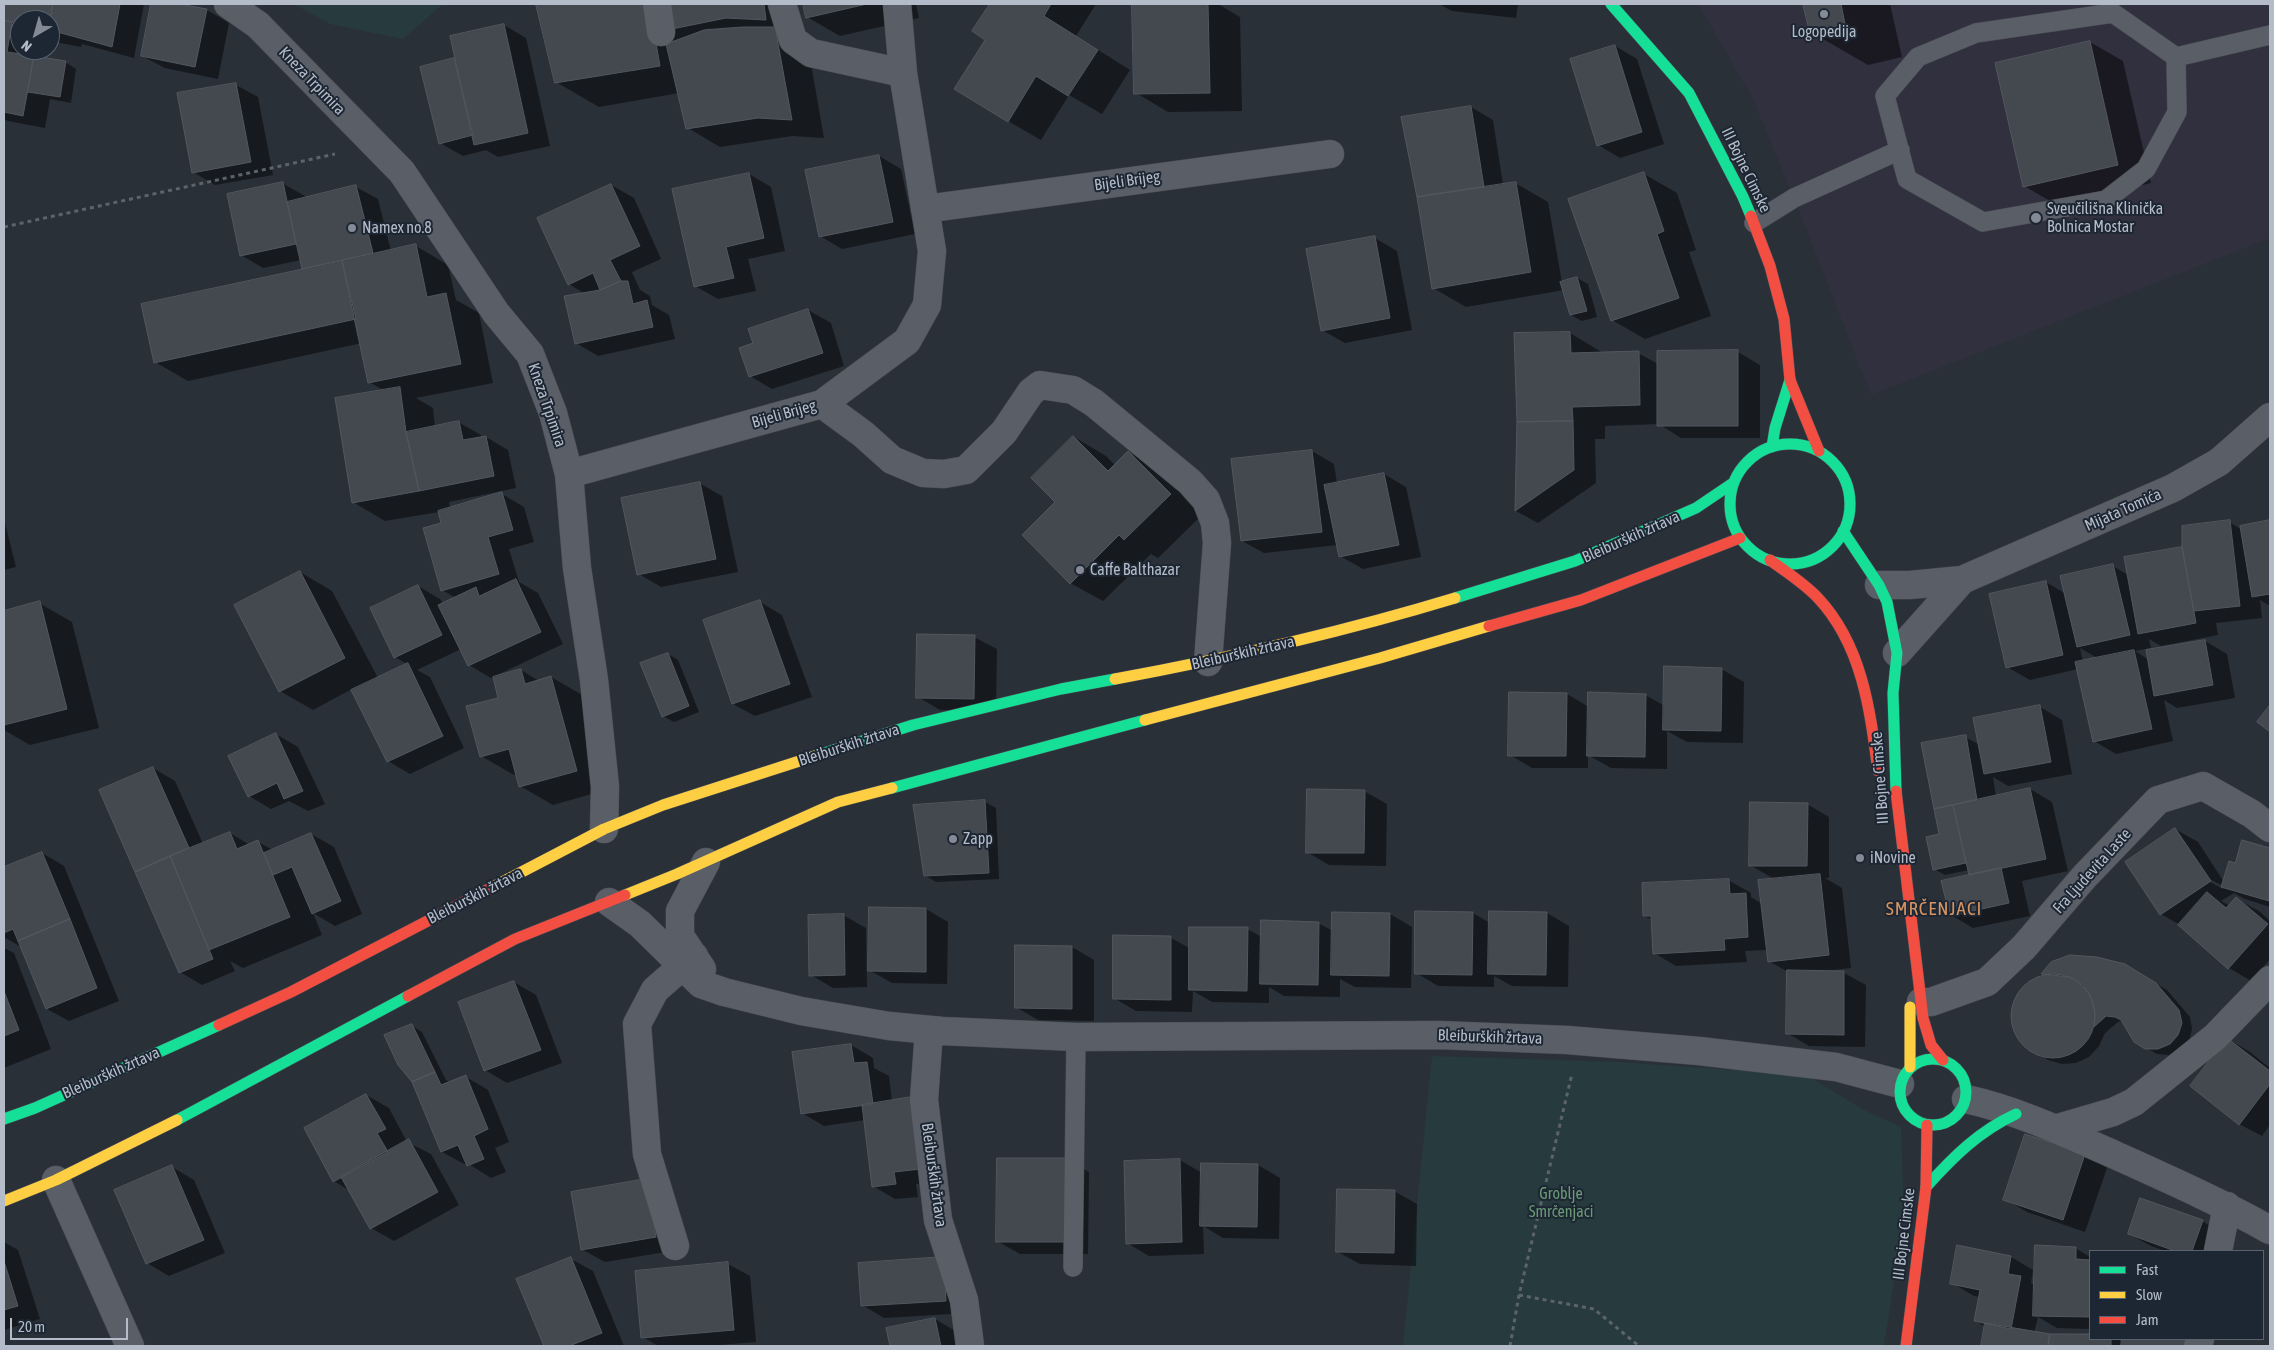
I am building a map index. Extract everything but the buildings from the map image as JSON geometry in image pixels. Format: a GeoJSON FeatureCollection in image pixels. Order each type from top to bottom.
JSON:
{"type":"FeatureCollection","features":[{"type":"Feature","properties":{"kind":"street","name":"Kneza Trpimira"},"geometry":{"type":"LineString","coordinates":[[228,4],[258,25],[402,172],[496,313],[530,354],[553,413],[569,474],[577,568],[594,680],[606,787],[604,829]]}},
{"type":"Feature","properties":{"kind":"street"},"geometry":{"type":"LineString","coordinates":[[657,4],[661,32]]}},
{"type":"Feature","properties":{"kind":"street"},"geometry":{"type":"LineString","coordinates":[[782,4],[793,40],[812,53],[902,73]]}},
{"type":"Feature","properties":{"kind":"street","name":"Bijeli Brijeg"},"geometry":{"type":"LineString","coordinates":[[569,474],[822,404],[907,341],[927,305],[932,251],[902,73],[897,4]]}},
{"type":"Feature","properties":{"kind":"street","name":"III Bojne Cimske"},"geometry":{"type":"LineString","coordinates":[[1611,4],[1689,93],[1743,197],[1770,266],[1784,319],[1790,380],[1819,451]]}},
{"type":"Feature","properties":{"kind":"street","name":"Bijeli Brijeg"},"geometry":{"type":"LineString","coordinates":[[925,209],[1330,154]]}},
{"type":"Feature","properties":{"kind":"street","name":"III Bojne Cimske"},"geometry":{"type":"LineString","coordinates":[[1772,447],[1775,428],[1790,380]]}},
{"type":"Feature","properties":{"kind":"street"},"geometry":{"type":"LineString","coordinates":[[822,404],[863,434],[892,460],[923,473],[944,474],[966,470],[1004,432],[1031,392],[1040,384],[1055,385],[1073,390],[1094,403],[1190,482],[1206,500],[1215,523],[1218,543],[1208,662]]}},
{"type":"Feature","properties":{"kind":"street","name":"Mijata Tomića"},"geometry":{"type":"LineString","coordinates":[[1880,585],[1910,585],[1962,580],[2172,488],[2219,462],[2270,417]]}},
{"type":"Feature","properties":{"kind":"street"},"geometry":{"type":"LineString","coordinates":[[1779,444],[1800,444],[1819,451],[1835,464],[1846,481],[1850,502],[1844,531],[1833,546],[1820,556],[1804,562],[1786,564],[1770,560],[1753,551],[1740,538],[1732,520],[1731,511],[1730,501],[1733,482],[1744,465],[1759,452],[1779,444]]}},
{"type":"Feature","properties":{"kind":"street","name":"Bleiburških žrtava"},"geometry":{"type":"LineString","coordinates":[[4,1119],[35,1108],[291,992],[604,829],[663,806],[913,725],[1061,689],[1208,662],[1389,618],[1575,561],[1696,508],[1733,482]]}},
{"type":"Feature","properties":{"kind":"street","name":"III Bojne Cimske"},"geometry":{"type":"LineString","coordinates":[[1844,531],[1880,585],[1887,602],[1897,654],[1892,693],[1894,778],[1920,1002],[1931,1045],[1943,1060]]}},
{"type":"Feature","properties":{"kind":"street"},"geometry":{"type":"LineString","coordinates":[[4,1201],[56,1180],[153,1134],[514,938],[706,862],[838,802],[1380,658],[1581,600],[1740,538]]}},
{"type":"Feature","properties":{"kind":"street","name":"III Bojne Cimske"},"geometry":{"type":"LineString","coordinates":[[1770,560],[1807,587],[1819,599],[1845,633],[1852,649],[1871,718],[1880,782]]}},
{"type":"Feature","properties":{"kind":"street","name":"Mijata Tomića"},"geometry":{"type":"LineString","coordinates":[[1897,654],[1962,580]]}},
{"type":"Feature","properties":{"kind":"street","name":"Fra Ljudevita Laste"},"geometry":{"type":"LineString","coordinates":[[1920,1002],[1931,1002],[1973,988],[1987,982],[2000,971],[2024,947],[2085,876],[2158,800],[2203,786],[2252,814],[2270,828]]}},
{"type":"Feature","properties":{"kind":"street","name":"Bleiburških žrtava"},"geometry":{"type":"LineString","coordinates":[[706,862],[680,910],[680,936],[688,962],[701,984],[724,992],[801,1011],[889,1026],[929,1030],[1076,1037],[1439,1035],[1582,1042],[1699,1050],[1905,1075]]}},
{"type":"Feature","properties":{"kind":"street","name":"Bleiburških žrtava"},"geometry":{"type":"LineString","coordinates":[[609,902],[688,962]]}},
{"type":"Feature","properties":{"kind":"street"},"geometry":{"type":"LineString","coordinates":[[675,1246],[647,1154],[637,1024],[655,990],[688,962]]}},
{"type":"Feature","properties":{"kind":"street"},"geometry":{"type":"LineString","coordinates":[[1905,1075],[1924,1059],[1943,1060],[1959,1071],[1966,1089],[1966,1098],[1956,1117],[1937,1125],[1927,1125],[1917,1122],[1908,1115],[1902,1105],[1899,1095],[1905,1075],[1911,1019],[1906,974]]}},
{"type":"Feature","properties":{"kind":"street"},"geometry":{"type":"LineString","coordinates":[[2055,1129],[2100,1116],[2134,1102],[2215,1037],[2270,980]]}},
{"type":"Feature","properties":{"kind":"street","name":"Bleiburških žrtava"},"geometry":{"type":"LineString","coordinates":[[929,1030],[924,1100],[938,1220],[964,1300],[970,1346]]}},
{"type":"Feature","properties":{"kind":"street"},"geometry":{"type":"LineString","coordinates":[[1966,1098],[1990,1104],[2055,1129],[2227,1206],[2270,1230]]}},
{"type":"Feature","properties":{"kind":"street"},"geometry":{"type":"LineString","coordinates":[[1926,1187],[1958,1150],[1993,1123],[2016,1114]]}},
{"type":"Feature","properties":{"kind":"street"},"geometry":{"type":"LineString","coordinates":[[2100,1116],[2096,1126],[2098,1143],[2102,1150]]}},
{"type":"Feature","properties":{"kind":"street","name":"III Bojne Cimske"},"geometry":{"type":"LineString","coordinates":[[1906,1346],[1926,1187],[1927,1125]]}},
{"type":"Feature","properties":{"kind":"street"},"geometry":{"type":"LineString","coordinates":[[56,1180],[130,1346]]}},
{"type":"Feature","properties":{"kind":"street"},"geometry":{"type":"LineString","coordinates":[[2218,1250],[2227,1206]]}},
{"type":"Feature","properties":{"kind":"lane"},"geometry":{"type":"LineString","coordinates":[[2176,57],[2177,112],[2146,169],[2106,200],[1983,222],[1907,179],[1885,96],[1918,57],[1976,33],[2112,13],[2176,57],[2270,35]]}},
{"type":"Feature","properties":{"kind":"lane"},"geometry":{"type":"LineString","coordinates":[[1754,223],[1794,198],[1900,150]]}},
{"type":"Feature","properties":{"kind":"lane"},"geometry":{"type":"LineString","coordinates":[[1073,1267],[1076,1037]]}},
{"type":"Feature","properties":{"kind":"path"},"geometry":{"type":"LineString","coordinates":[[4,227],[375,145]]}},
{"type":"Feature","properties":{"kind":"path"},"geometry":{"type":"LineString","coordinates":[[1510,1346],[1519,1295],[1582,1042]]}},
{"type":"Feature","properties":{"kind":"path"},"geometry":{"type":"LineString","coordinates":[[1519,1295],[1594,1309],[1639,1346]]}},
{"type":"Feature","properties":{"kind":"shaded area","name":"Sveučilišna Klinička Bolnica Mostar"},"geometry":{"type":"Polygon","coordinates":[[[1698,4],[2270,4],[2270,238],[1871,395],[1794,198],[1751,95],[1698,4]]]}},
{"type":"Feature","properties":{"kind":"green space"},"geometry":{"type":"Polygon","coordinates":[[[294,4],[443,4],[403,39],[330,24],[294,4]]]}},
{"type":"Feature","properties":{"kind":"green space","name":"Groblje Smrčenjaci"},"geometry":{"type":"Polygon","coordinates":[[[1432,1056],[1619,1062],[1806,1075],[1866,1111],[1901,1127],[1904,1217],[1884,1346],[1403,1346],[1432,1056]]]}},
{"type":"Feature","properties":{"kind":"traffic: fast"},"geometry":{"type":"LineString","coordinates":[[1611,4],[1689,93],[1751,216]]}},
{"type":"Feature","properties":{"kind":"traffic: fast"},"geometry":{"type":"LineString","coordinates":[[1772,447],[1775,428],[1790,380]]}},
{"type":"Feature","properties":{"kind":"traffic: fast"},"geometry":{"type":"LineString","coordinates":[[1790,444],[1802,445],[1813,449],[1823,454],[1832,462],[1840,471],[1845,481],[1849,492],[1850,504],[1849,516],[1845,527],[1840,537],[1832,546],[1823,554],[1813,559],[1802,563],[1790,564],[1778,563],[1767,559],[1757,554],[1748,546],[1740,537],[1735,527],[1731,516],[1730,504],[1731,492],[1735,481],[1740,471],[1748,462],[1757,454],[1767,449],[1778,445],[1790,444]]}},
{"type":"Feature","properties":{"kind":"traffic: fast"},"geometry":{"type":"LineString","coordinates":[[1455,598],[1575,561],[1696,508],[1733,483]]}},
{"type":"Feature","properties":{"kind":"traffic: fast"},"geometry":{"type":"LineString","coordinates":[[1843,531],[1879,585],[1887,602],[1897,653],[1893,693],[1896,791]]}},
{"type":"Feature","properties":{"kind":"traffic: fast"},"geometry":{"type":"LineString","coordinates":[[815,756],[913,725],[1061,689],[1115,679]]}},
{"type":"Feature","properties":{"kind":"traffic: fast"},"geometry":{"type":"LineString","coordinates":[[892,788],[1145,720]]}},
{"type":"Feature","properties":{"kind":"traffic: fast"},"geometry":{"type":"LineString","coordinates":[[177,1120],[408,996]]}},
{"type":"Feature","properties":{"kind":"traffic: fast"},"geometry":{"type":"LineString","coordinates":[[4,1119],[35,1108],[219,1025]]}},
{"type":"Feature","properties":{"kind":"traffic: fast"},"geometry":{"type":"LineString","coordinates":[[1926,1059],[1940,1059],[1952,1064],[1961,1073],[1966,1085],[1966,1092],[1964,1105],[1957,1116],[1940,1125],[1926,1125],[1914,1120],[1905,1111],[1900,1099],[1900,1085],[1905,1073],[1914,1064],[1926,1059]]}},
{"type":"Feature","properties":{"kind":"traffic: fast"},"geometry":{"type":"LineString","coordinates":[[1926,1187],[1946,1165],[1978,1137],[2016,1114]]}},
{"type":"Feature","properties":{"kind":"traffic: slow"},"geometry":{"type":"LineString","coordinates":[[1115,679],[1286,643],[1371,622],[1455,598]]}},
{"type":"Feature","properties":{"kind":"traffic: slow"},"geometry":{"type":"LineString","coordinates":[[1145,720],[1380,658],[1489,626]]}},
{"type":"Feature","properties":{"kind":"traffic: slow"},"geometry":{"type":"LineString","coordinates":[[491,888],[604,829],[663,805],[815,756]]}},
{"type":"Feature","properties":{"kind":"traffic: slow"},"geometry":{"type":"LineString","coordinates":[[625,895],[677,874],[838,802],[892,788]]}},
{"type":"Feature","properties":{"kind":"traffic: slow"},"geometry":{"type":"LineString","coordinates":[[1910,1007],[1910,1067]]}},
{"type":"Feature","properties":{"kind":"traffic: slow"},"geometry":{"type":"LineString","coordinates":[[4,1201],[56,1180],[177,1120]]}},
{"type":"Feature","properties":{"kind":"traffic: jam"},"geometry":{"type":"LineString","coordinates":[[1751,216],[1770,266],[1784,319],[1790,380],[1819,451]]}},
{"type":"Feature","properties":{"kind":"traffic: jam"},"geometry":{"type":"LineString","coordinates":[[1489,626],[1581,600],[1740,538]]}},
{"type":"Feature","properties":{"kind":"traffic: jam"},"geometry":{"type":"LineString","coordinates":[[1770,560],[1818,598],[1833,616],[1845,636],[1854,657],[1867,701],[1878,771]]}},
{"type":"Feature","properties":{"kind":"traffic: jam"},"geometry":{"type":"LineString","coordinates":[[1896,791],[1923,1018],[1931,1045],[1943,1060]]}},
{"type":"Feature","properties":{"kind":"traffic: jam"},"geometry":{"type":"LineString","coordinates":[[219,1025],[291,992],[491,888]]}},
{"type":"Feature","properties":{"kind":"traffic: jam"},"geometry":{"type":"LineString","coordinates":[[408,996],[515,939],[625,895]]}},
{"type":"Feature","properties":{"kind":"traffic: jam"},"geometry":{"type":"LineString","coordinates":[[1906,1346],[1926,1187],[1927,1125]]}},
{"type":"Feature","properties":{"kind":"place","name":"Logopedija"},"geometry":{"type":"Point","coordinates":[1824,14]}},
{"type":"Feature","properties":{"kind":"place","name":"Sveučilišna Klinička Bolnica Mostar"},"geometry":{"type":"Point","coordinates":[2036,218]}},
{"type":"Feature","properties":{"kind":"place","name":"Namex no.8"},"geometry":{"type":"Point","coordinates":[352,228]}},
{"type":"Feature","properties":{"kind":"place","name":"Caffe Balthazar"},"geometry":{"type":"Point","coordinates":[1080,570]}},
{"type":"Feature","properties":{"kind":"place","name":"Zapp"},"geometry":{"type":"Point","coordinates":[953,839]}},
{"type":"Feature","properties":{"kind":"place","name":"iNovine"},"geometry":{"type":"Point","coordinates":[1860,858]}},
{"type":"Feature","properties":{"kind":"district","name":"SMRČENJACI"},"geometry":{"type":"Point","coordinates":[1934,909]}}]}
